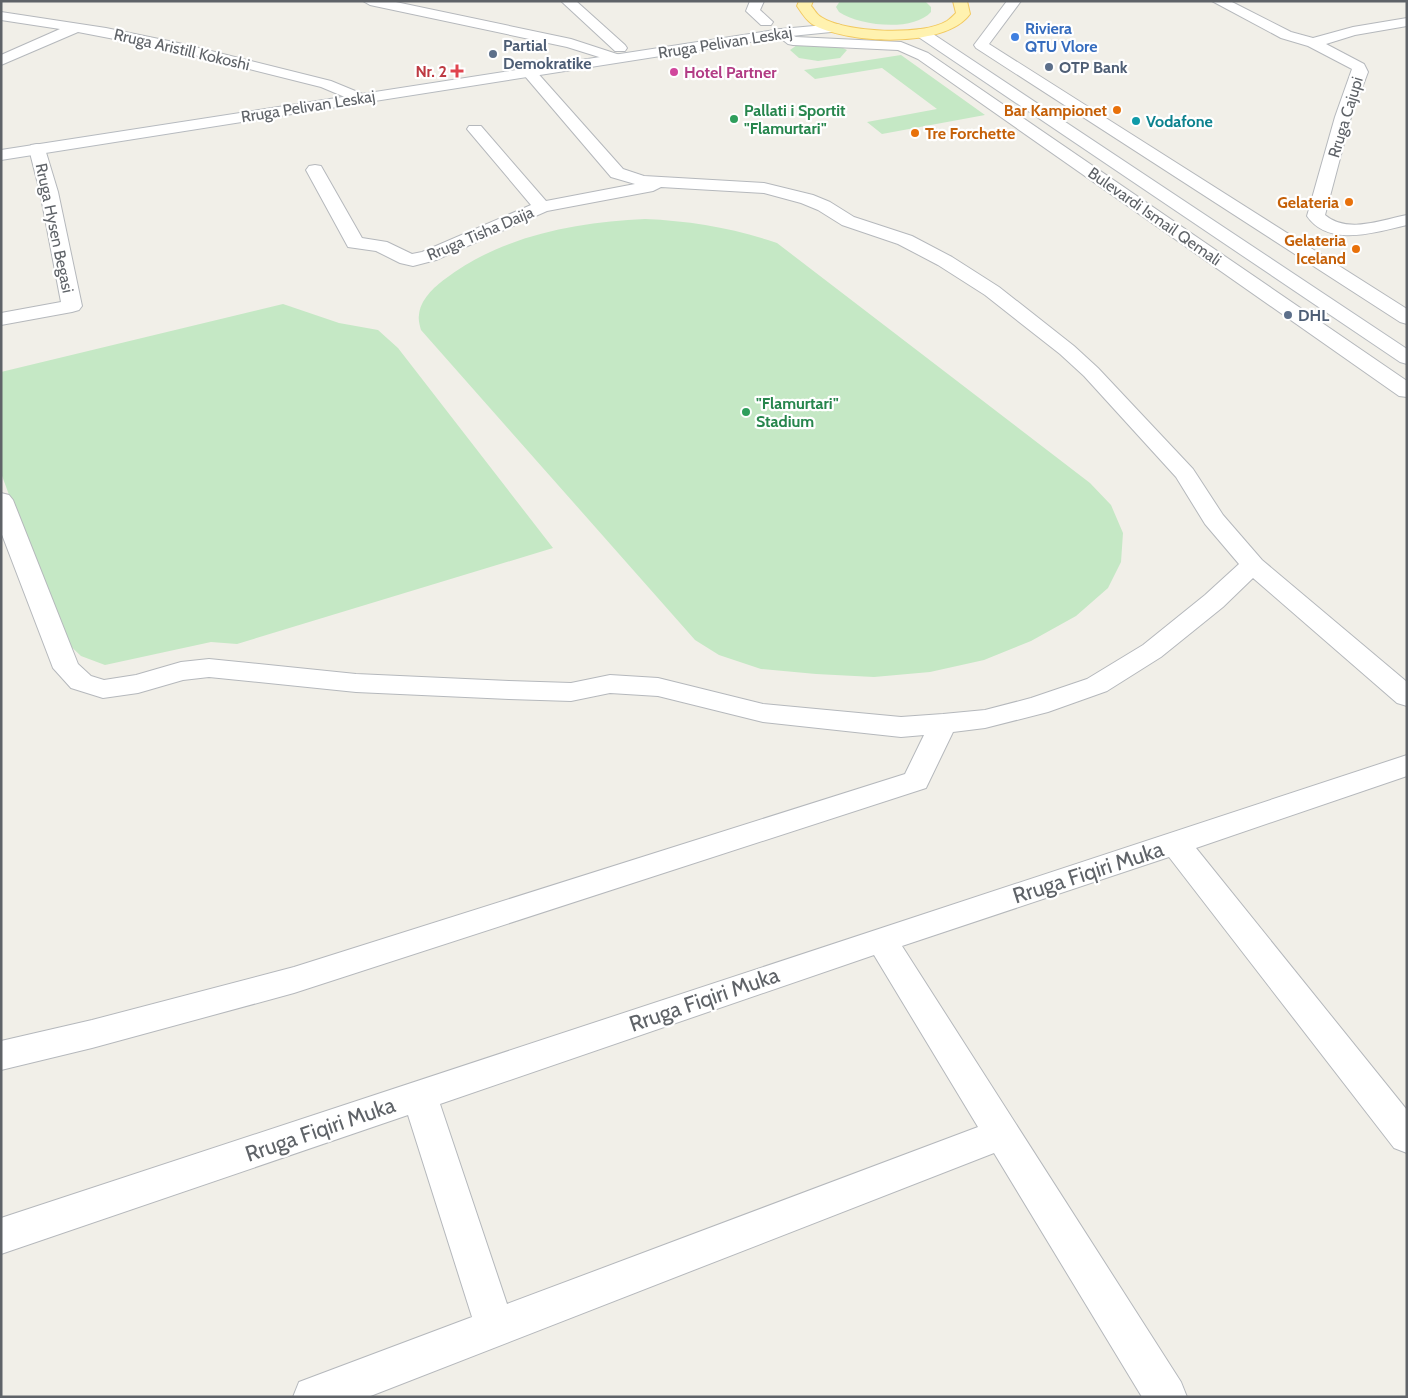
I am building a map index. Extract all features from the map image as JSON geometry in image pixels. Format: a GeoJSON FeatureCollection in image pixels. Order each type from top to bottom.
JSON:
{"type":"FeatureCollection","features":[{"type":"Feature","properties":{"kind":"main road"},"geometry":{"type":"LineString","coordinates":[[805,4],[813,18],[836,28],[878,35],[922,33],[954,23],[962,16],[967,4]]}},
{"type":"Feature","properties":{"kind":"street"},"geometry":{"type":"LineString","coordinates":[[370,1],[617,53]]}},
{"type":"Feature","properties":{"kind":"street"},"geometry":{"type":"LineString","coordinates":[[568,1],[617,53]]}},
{"type":"Feature","properties":{"kind":"street"},"geometry":{"type":"LineString","coordinates":[[757,1],[753,11],[779,22]]}},
{"type":"Feature","properties":{"kind":"street"},"geometry":{"type":"LineString","coordinates":[[1014,1],[981,45],[1407,318]]}},
{"type":"Feature","properties":{"kind":"street"},"geometry":{"type":"LineString","coordinates":[[1219,1],[1286,36],[1314,43],[1353,31],[1407,22]]}},
{"type":"Feature","properties":{"kind":"street","name":"Rruga Pelivan Leskaj"},"geometry":{"type":"LineString","coordinates":[[779,22],[805,4]]}},
{"type":"Feature","properties":{"kind":"street","name":"Rruga Aristill Kokoshi"},"geometry":{"type":"LineString","coordinates":[[1,16],[143,39],[326,84],[360,98]]}},
{"type":"Feature","properties":{"kind":"street","name":"Rruga Pelivan Leskaj"},"geometry":{"type":"LineString","coordinates":[[1,155],[529,72],[779,22],[836,28]]}},
{"type":"Feature","properties":{"kind":"street","name":"Bulevardi Ismail Qemali"},"geometry":{"type":"LineString","coordinates":[[779,22],[793,41],[901,46],[923,56],[1407,391]]}},
{"type":"Feature","properties":{"kind":"street"},"geometry":{"type":"LineString","coordinates":[[1,61],[77,27]]}},
{"type":"Feature","properties":{"kind":"street","name":"Bulevardi Ismail Qemali"},"geometry":{"type":"LineString","coordinates":[[922,33],[1407,358]]}},
{"type":"Feature","properties":{"kind":"street","name":"Rruga Cajupi"},"geometry":{"type":"LineString","coordinates":[[1314,43],[1352,62],[1359,67],[1360,72],[1343,117],[1316,216],[1330,227],[1344,230],[1357,230],[1407,220]]}},
{"type":"Feature","properties":{"kind":"street"},"geometry":{"type":"LineString","coordinates":[[529,72],[617,173],[642,181],[764,188],[807,199],[824,206],[848,221],[905,240],[992,291],[1067,350],[1152,435],[1185,474],[1212,519],[1252,565],[1407,697]]}},
{"type":"Feature","properties":{"kind":"street"},"geometry":{"type":"LineString","coordinates":[[475,128],[542,207],[668,183]]}},
{"type":"Feature","properties":{"kind":"street","name":"Rruga Hysen Begasi"},"geometry":{"type":"LineString","coordinates":[[1,319],[72,306],[49,192],[37,149]]}},
{"type":"Feature","properties":{"kind":"street","name":"Rruga Tisha Daija"},"geometry":{"type":"LineString","coordinates":[[315,170],[355,243],[380,246],[413,260],[450,247],[542,207]]}},
{"type":"Feature","properties":{"kind":"street"},"geometry":{"type":"LineString","coordinates":[[1,500],[66,668],[80,682],[103,689],[138,684],[181,672],[209,668],[356,684],[571,692],[610,684],[658,687],[764,713],[900,727],[943,724],[985,719],[1038,706],[1097,685],[1152,651],[1214,601],[1252,565]]}},
{"type":"Feature","properties":{"kind":"street"},"geometry":{"type":"LineString","coordinates":[[1,1056],[92,1034],[294,980],[916,781],[943,724]]}},
{"type":"Feature","properties":{"kind":"street","name":"Rruga Fiqiri Muka"},"geometry":{"type":"LineString","coordinates":[[1,1236],[1407,765]]}},
{"type":"Feature","properties":{"kind":"street"},"geometry":{"type":"LineString","coordinates":[[1175,843],[1407,1137]]}},
{"type":"Feature","properties":{"kind":"street"},"geometry":{"type":"LineString","coordinates":[[881,940],[1166,1397]]}},
{"type":"Feature","properties":{"kind":"street"},"geometry":{"type":"LineString","coordinates":[[419,1095],[495,1327]]}},
{"type":"Feature","properties":{"kind":"street"},"geometry":{"type":"LineString","coordinates":[[314,1397],[1002,1134]]}},
{"type":"Feature","properties":{"kind":"green space"},"geometry":{"type":"Polygon","coordinates":[[[840,1],[925,1],[931,7],[931,12],[923,18],[912,22],[886,25],[848,17],[839,12],[836,7],[840,1]]]}},
{"type":"Feature","properties":{"kind":"green space"},"geometry":{"type":"Polygon","coordinates":[[[800,43],[835,44],[847,50],[840,58],[818,61],[799,58],[790,50],[800,43]]]}},
{"type":"Feature","properties":{"kind":"green space"},"geometry":{"type":"Polygon","coordinates":[[[901,55],[985,115],[882,134],[867,122],[937,109],[882,68],[815,79],[804,70],[901,55]]]}},
{"type":"Feature","properties":{"kind":"green space","name":"\"Flamurtari\" Stadium"},"geometry":{"type":"Polygon","coordinates":[[[645,219],[679,221],[712,226],[777,243],[1090,483],[1111,505],[1123,533],[1121,562],[1108,588],[1076,616],[1031,641],[984,660],[930,672],[874,677],[761,669],[719,655],[695,640],[421,330],[419,321],[422,304],[432,290],[467,264],[490,252],[540,234],[566,228],[645,219]]]}},
{"type":"Feature","properties":{"kind":"green space"},"geometry":{"type":"Polygon","coordinates":[[[283,304],[339,323],[378,330],[398,348],[553,548],[237,644],[211,642],[105,665],[81,656],[61,637],[1,473],[1,372],[283,304]]]}},
{"type":"Feature","properties":{"kind":"place","name":"Riviera QTU Vlore"},"geometry":{"type":"Point","coordinates":[1015,37]}},
{"type":"Feature","properties":{"kind":"place","name":"Partial Demokratike"},"geometry":{"type":"Point","coordinates":[493,54]}},
{"type":"Feature","properties":{"kind":"place","name":"OTP Bank"},"geometry":{"type":"Point","coordinates":[1049,67]}},
{"type":"Feature","properties":{"kind":"place","name":"Nr. 2"},"geometry":{"type":"Point","coordinates":[457,71]}},
{"type":"Feature","properties":{"kind":"place","name":"Hotel Partner"},"geometry":{"type":"Point","coordinates":[674,72]}},
{"type":"Feature","properties":{"kind":"place","name":"Bar Kampionet"},"geometry":{"type":"Point","coordinates":[1117,110]}},
{"type":"Feature","properties":{"kind":"place","name":"Pallati i Sportit \"Flamurtari\""},"geometry":{"type":"Point","coordinates":[734,119]}},
{"type":"Feature","properties":{"kind":"place","name":"Vodafone"},"geometry":{"type":"Point","coordinates":[1136,121]}},
{"type":"Feature","properties":{"kind":"place","name":"Tre Forchette"},"geometry":{"type":"Point","coordinates":[915,133]}},
{"type":"Feature","properties":{"kind":"place","name":"Gelateria"},"geometry":{"type":"Point","coordinates":[1349,202]}},
{"type":"Feature","properties":{"kind":"place","name":"Gelateria Iceland"},"geometry":{"type":"Point","coordinates":[1356,249]}},
{"type":"Feature","properties":{"kind":"place","name":"DHL"},"geometry":{"type":"Point","coordinates":[1288,315]}},
{"type":"Feature","properties":{"kind":"place","name":"\"Flamurtari\" Stadium"},"geometry":{"type":"Point","coordinates":[746,412]}}]}
